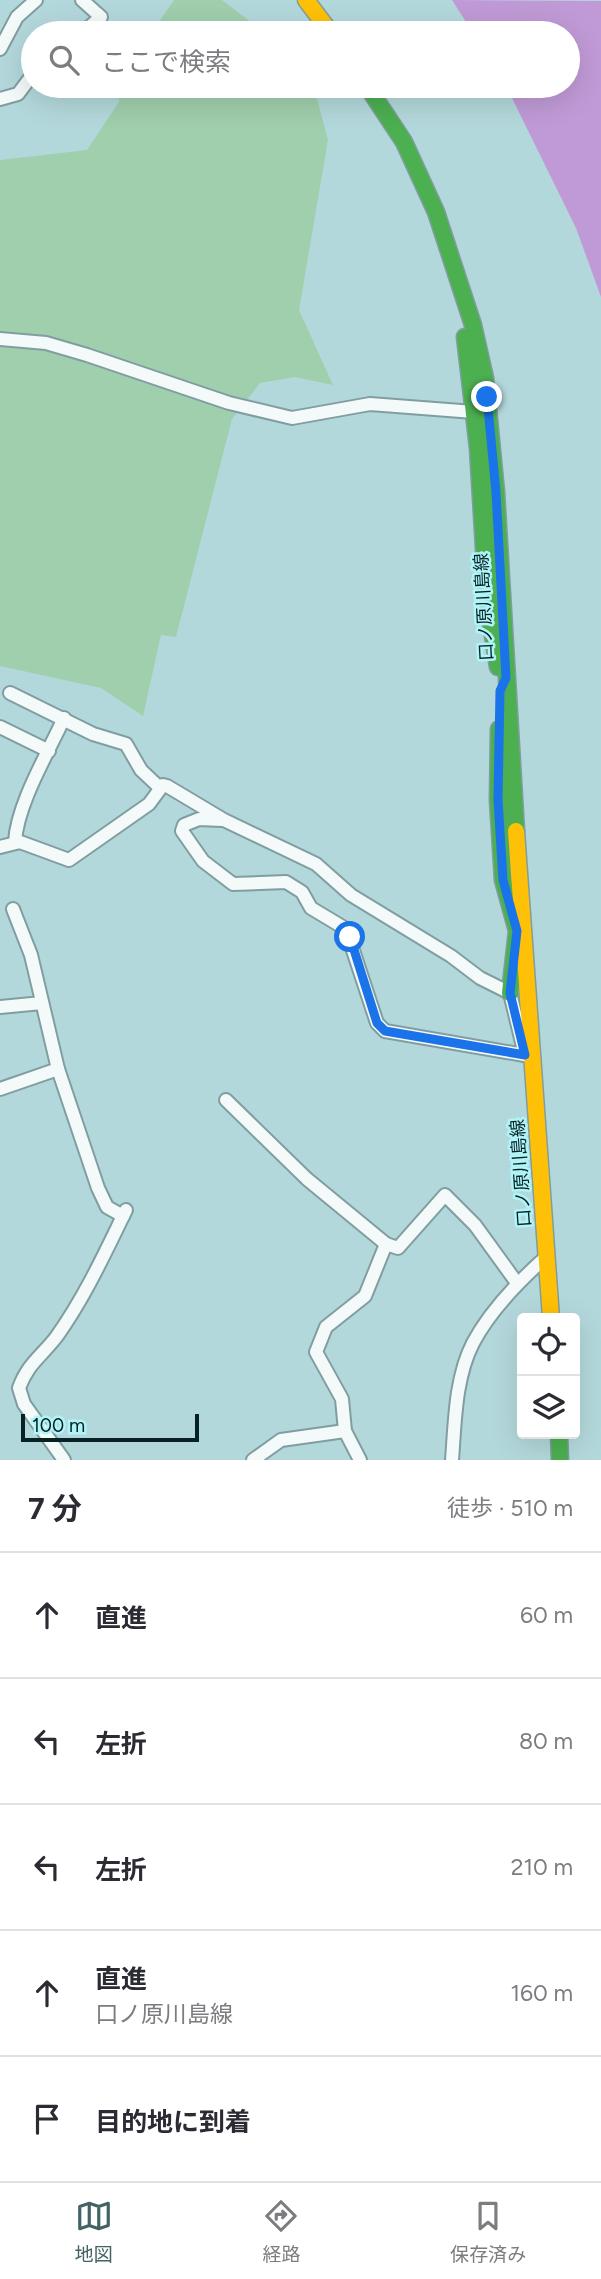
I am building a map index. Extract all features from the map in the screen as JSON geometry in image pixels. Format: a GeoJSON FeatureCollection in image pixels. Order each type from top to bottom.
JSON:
{"type":"FeatureCollection","features":[{"type":"Feature","properties":{"kind":"main road"},"geometry":{"type":"LineString","coordinates":[[306,0],[322,21]]}},
{"type":"Feature","properties":{"kind":"main road","name":"口ノ原川島線"},"geometry":{"type":"LineString","coordinates":[[375,98],[404,142],[436,212],[465,299],[485,377],[506,678],[500,691],[498,800],[503,880],[520,931],[551,1313]]}},
{"type":"Feature","properties":{"kind":"main road"},"geometry":{"type":"LineString","coordinates":[[465,299],[492,643],[498,669],[506,678]]}},
{"type":"Feature","properties":{"kind":"main road"},"geometry":{"type":"LineString","coordinates":[[510,993],[520,931]]}},
{"type":"Feature","properties":{"kind":"main road"},"geometry":{"type":"LineString","coordinates":[[558,1439],[560,1460]]}},
{"type":"Feature","properties":{"kind":"street"},"geometry":{"type":"LineString","coordinates":[[0,49],[17,17],[36,0]]}},
{"type":"Feature","properties":{"kind":"street"},"geometry":{"type":"LineString","coordinates":[[82,0],[101,16],[96,21]]}},
{"type":"Feature","properties":{"kind":"street"},"geometry":{"type":"LineString","coordinates":[[0,99],[18,94],[21,90]]}},
{"type":"Feature","properties":{"kind":"street"},"geometry":{"type":"LineString","coordinates":[[0,339],[46,343],[238,406],[292,418],[370,404],[474,412]]}},
{"type":"Feature","properties":{"kind":"street"},"geometry":{"type":"LineString","coordinates":[[10,692],[93,734],[126,744],[141,770],[160,788]]}},
{"type":"Feature","properties":{"kind":"street"},"geometry":{"type":"LineString","coordinates":[[15,842],[17,827],[64,718]]}},
{"type":"Feature","properties":{"kind":"street"},"geometry":{"type":"LineString","coordinates":[[0,727],[49,751]]}},
{"type":"Feature","properties":{"kind":"street"},"geometry":{"type":"LineString","coordinates":[[0,847],[15,842],[69,860],[149,804],[160,788],[167,786],[224,820],[316,864],[351,895],[451,956],[480,978],[510,993],[528,1056],[385,1031],[377,1023],[346,929],[311,908],[302,892],[286,882],[233,884],[203,861],[181,831],[184,825],[199,819],[224,820]]}},
{"type":"Feature","properties":{"kind":"street"},"geometry":{"type":"LineString","coordinates":[[13,909],[31,955],[58,1069],[98,1188],[107,1207],[125,1212],[81,1298],[55,1339],[29,1367],[19,1388],[24,1404],[64,1460]]}},
{"type":"Feature","properties":{"kind":"street"},"geometry":{"type":"LineString","coordinates":[[0,1007],[42,1003]]}},
{"type":"Feature","properties":{"kind":"street"},"geometry":{"type":"LineString","coordinates":[[0,1090],[58,1069]]}},
{"type":"Feature","properties":{"kind":"street"},"geometry":{"type":"LineString","coordinates":[[226,1100],[307,1179],[386,1244],[398,1248],[445,1195],[475,1225],[517,1283]]}},
{"type":"Feature","properties":{"kind":"street"},"geometry":{"type":"LineString","coordinates":[[360,1460],[345,1432],[342,1399],[316,1352],[326,1327],[365,1296],[386,1244]]}},
{"type":"Feature","properties":{"kind":"street"},"geometry":{"type":"LineString","coordinates":[[452,1460],[461,1379],[473,1343],[517,1283],[546,1257]]}},
{"type":"Feature","properties":{"kind":"street"},"geometry":{"type":"LineString","coordinates":[[253,1460],[281,1440],[345,1432]]}},
{"type":"Feature","properties":{"kind":"green space"},"geometry":{"type":"Polygon","coordinates":[[[174,0],[222,0],[249,21],[159,21],[174,0]]]}},
{"type":"Feature","properties":{"kind":"green space"},"geometry":{"type":"Polygon","coordinates":[[[119,98],[316,98],[328,140],[299,310],[333,385],[295,377],[260,383],[232,419],[176,637],[161,635],[143,716],[101,688],[0,666],[0,160],[87,150],[119,102],[119,98]]]}},
{"type":"Feature","properties":{"kind":"shaded area"},"geometry":{"type":"Polygon","coordinates":[[[452,0],[601,1],[601,297],[576,228],[512,98],[580,98],[580,21],[465,21],[452,0]]]}},
{"type":"Feature","properties":{"kind":"traffic: fast"},"geometry":{"type":"LineString","coordinates":[[375,98],[404,142],[436,212],[473,325],[485,378],[496,492],[516,831]]}},
{"type":"Feature","properties":{"kind":"traffic: fast"},"geometry":{"type":"LineString","coordinates":[[465,337],[478,448],[487,598],[498,667]]}},
{"type":"Feature","properties":{"kind":"traffic: fast"},"geometry":{"type":"LineString","coordinates":[[499,729],[498,800],[503,880],[517,931],[510,993]]}},
{"type":"Feature","properties":{"kind":"traffic: fast"},"geometry":{"type":"LineString","coordinates":[[559,1439],[560,1460]]}},
{"type":"Feature","properties":{"kind":"traffic: slow"},"geometry":{"type":"LineString","coordinates":[[306,0],[322,21]]}},
{"type":"Feature","properties":{"kind":"traffic: slow"},"geometry":{"type":"LineString","coordinates":[[516,831],[551,1313]]}},
{"type":"Feature","properties":{"kind":"route"},"geometry":{"type":"LineString","coordinates":[[350,937],[377,1023],[385,1031],[525,1055],[510,993],[517,931],[503,880],[498,800],[500,691],[506,678],[496,492],[487,397]]}}]}
